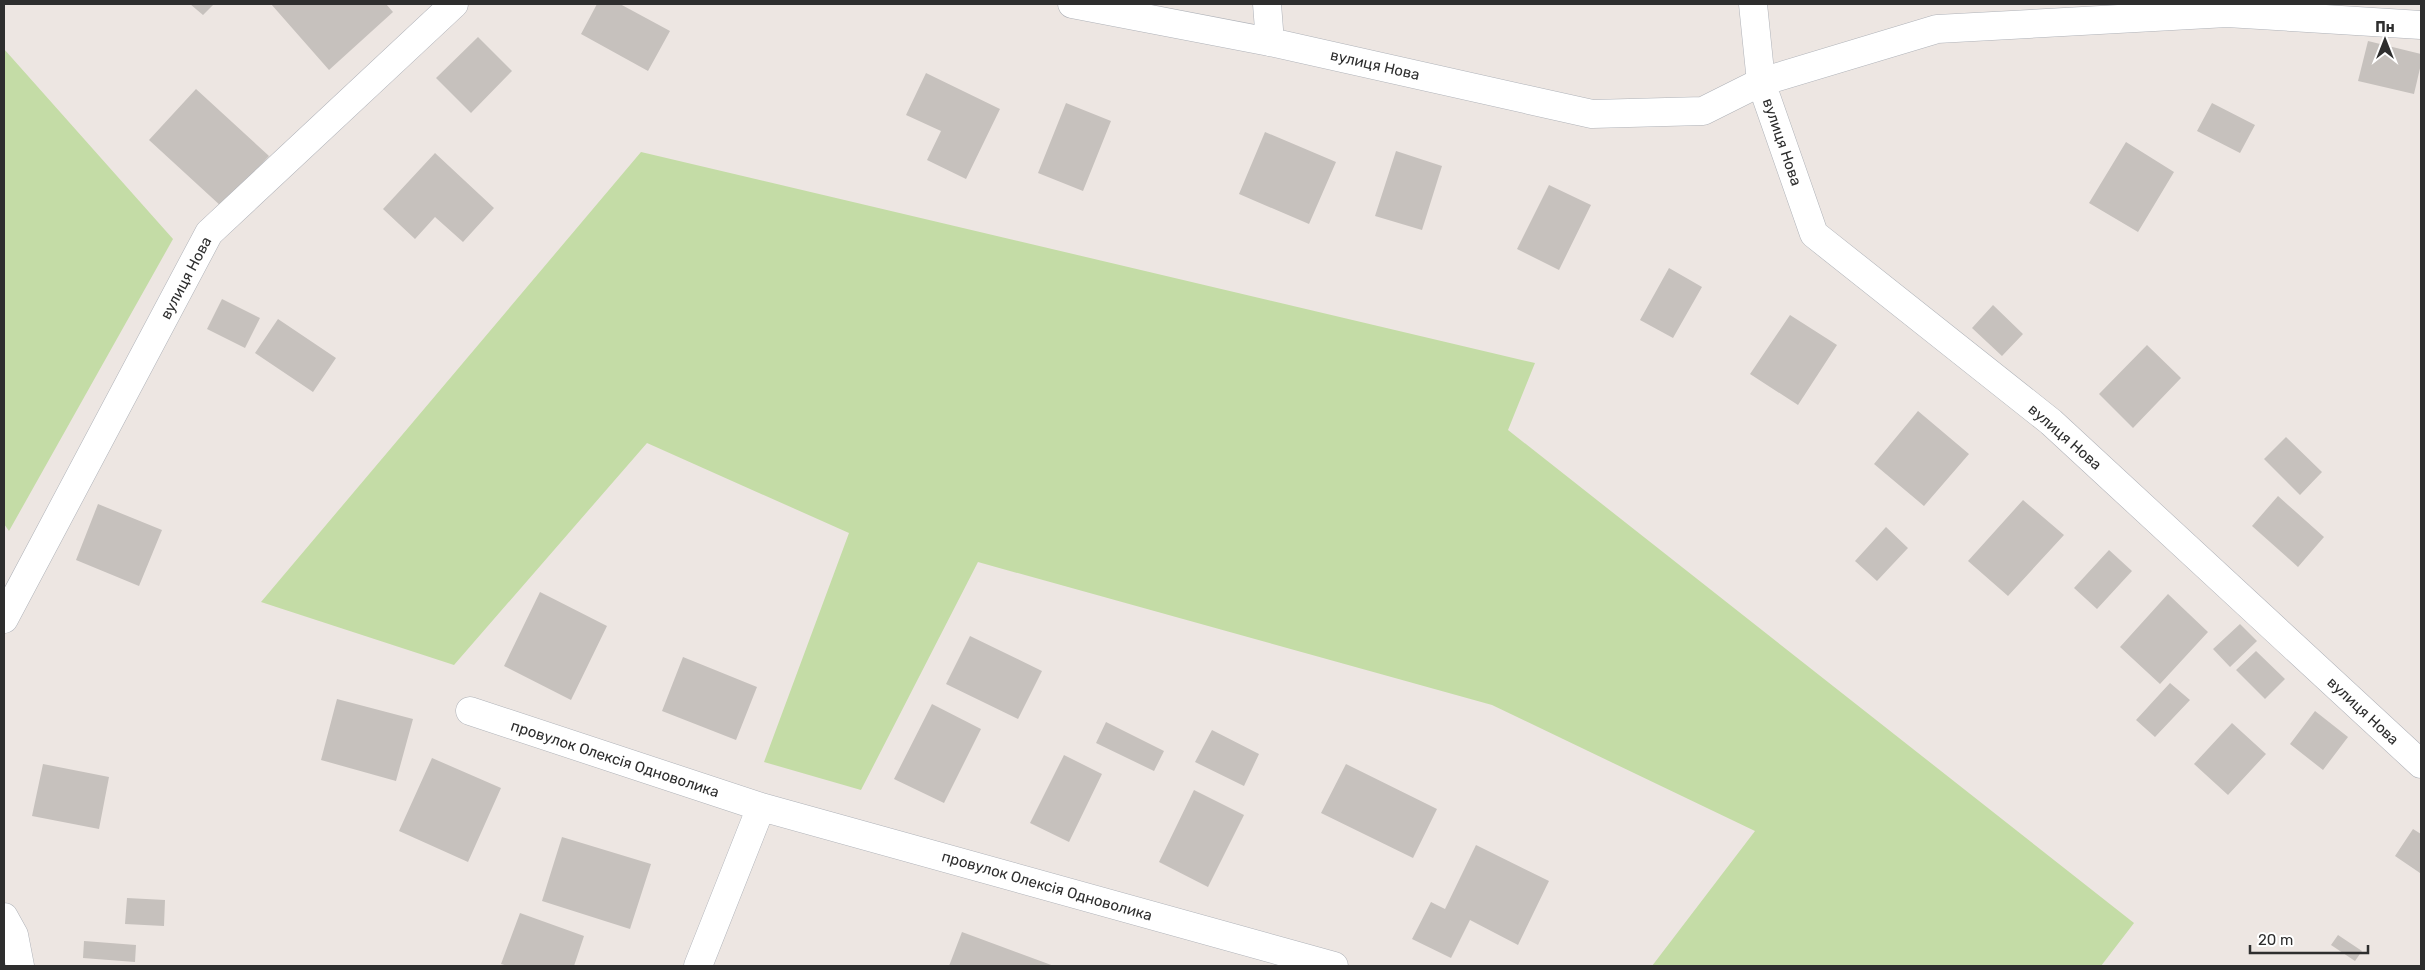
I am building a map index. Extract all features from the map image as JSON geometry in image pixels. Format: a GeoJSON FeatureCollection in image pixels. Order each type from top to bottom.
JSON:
{"type":"FeatureCollection","features":[{"type":"Feature","properties":{"kind":"street","name":"вулиця Нова"},"geometry":{"type":"LineString","coordinates":[[4,619],[209,233],[454,4]]}},
{"type":"Feature","properties":{"kind":"street","name":"вулиця Нова"},"geometry":{"type":"LineString","coordinates":[[1072,4],[1270,42],[1592,114],[1703,111],[1761,82],[1937,29],[2227,9],[2421,25]]}},
{"type":"Feature","properties":{"kind":"street"},"geometry":{"type":"LineString","coordinates":[[1267,4],[1270,42]]}},
{"type":"Feature","properties":{"kind":"street"},"geometry":{"type":"LineString","coordinates":[[1753,4],[1761,82]]}},
{"type":"Feature","properties":{"kind":"street","name":"вулиця Нова"},"geometry":{"type":"LineString","coordinates":[[1761,82],[1814,234],[2051,422],[2421,764]]}},
{"type":"Feature","properties":{"kind":"street","name":"провулок Олексія Одноволика"},"geometry":{"type":"LineString","coordinates":[[470,711],[761,807],[1334,966]]}},
{"type":"Feature","properties":{"kind":"street"},"geometry":{"type":"LineString","coordinates":[[698,966],[761,807]]}},
{"type":"Feature","properties":{"kind":"street"},"geometry":{"type":"LineString","coordinates":[[4,960],[9,926]]}},
{"type":"Feature","properties":{"kind":"street"},"geometry":{"type":"LineString","coordinates":[[9,926],[20,966]]}},
{"type":"Feature","properties":{"kind":"green space"},"geometry":{"type":"Polygon","coordinates":[[[4,49],[173,239],[9,531],[4,524],[4,49]]]}},
{"type":"Feature","properties":{"kind":"green space"},"geometry":{"type":"Polygon","coordinates":[[[641,152],[1535,363],[1508,430],[2134,923],[2101,966],[1652,966],[1755,831],[1492,705],[978,562],[861,790],[764,762],[849,533],[647,443],[454,665],[261,602],[641,152]]]}},
{"type":"Feature","properties":{"kind":"building"},"geometry":{"type":"Polygon","coordinates":[[[190,4],[214,4],[203,15],[190,4]]]}},
{"type":"Feature","properties":{"kind":"building"},"geometry":{"type":"Polygon","coordinates":[[[271,4],[386,4],[393,12],[329,70],[271,4]]]}},
{"type":"Feature","properties":{"kind":"building"},"geometry":{"type":"Polygon","coordinates":[[[597,4],[620,4],[670,31],[648,71],[581,34],[597,4]]]}},
{"type":"Feature","properties":{"kind":"building"},"geometry":{"type":"Polygon","coordinates":[[[478,37],[512,71],[471,113],[436,78],[478,37]]]}},
{"type":"Feature","properties":{"kind":"building"},"geometry":{"type":"Polygon","coordinates":[[[2368,41],[2421,54],[2421,64],[2414,94],[2358,81],[2368,41]]]}},
{"type":"Feature","properties":{"kind":"building"},"geometry":{"type":"Polygon","coordinates":[[[926,73],[1000,109],[966,179],[927,160],[941,131],[906,115],[926,73]]]}},
{"type":"Feature","properties":{"kind":"building"},"geometry":{"type":"Polygon","coordinates":[[[196,89],[269,156],[222,207],[149,140],[196,89]]]}},
{"type":"Feature","properties":{"kind":"building"},"geometry":{"type":"Polygon","coordinates":[[[1066,103],[1111,121],[1083,191],[1038,173],[1066,103]]]}},
{"type":"Feature","properties":{"kind":"building"},"geometry":{"type":"Polygon","coordinates":[[[2212,103],[2255,125],[2240,153],[2197,131],[2212,103]]]}},
{"type":"Feature","properties":{"kind":"building"},"geometry":{"type":"Polygon","coordinates":[[[1265,132],[1336,162],[1309,224],[1239,194],[1265,132]]]}},
{"type":"Feature","properties":{"kind":"building"},"geometry":{"type":"Polygon","coordinates":[[[2126,142],[2174,172],[2138,232],[2089,203],[2126,142]]]}},
{"type":"Feature","properties":{"kind":"building"},"geometry":{"type":"Polygon","coordinates":[[[1396,151],[1442,166],[1422,230],[1375,216],[1396,151]]]}},
{"type":"Feature","properties":{"kind":"building"},"geometry":{"type":"Polygon","coordinates":[[[435,153],[494,208],[463,242],[435,217],[415,239],[383,209],[435,153]]]}},
{"type":"Feature","properties":{"kind":"building"},"geometry":{"type":"Polygon","coordinates":[[[1549,185],[1591,205],[1559,270],[1517,249],[1549,185]]]}},
{"type":"Feature","properties":{"kind":"building"},"geometry":{"type":"Polygon","coordinates":[[[1669,268],[1702,287],[1673,338],[1640,320],[1669,268]]]}},
{"type":"Feature","properties":{"kind":"building"},"geometry":{"type":"Polygon","coordinates":[[[222,299],[260,318],[245,348],[207,329],[222,299]]]}},
{"type":"Feature","properties":{"kind":"building"},"geometry":{"type":"Polygon","coordinates":[[[1993,305],[2023,334],[2002,356],[1972,328],[1993,305]]]}},
{"type":"Feature","properties":{"kind":"building"},"geometry":{"type":"Polygon","coordinates":[[[1790,315],[1837,345],[1798,405],[1750,374],[1790,315]]]}},
{"type":"Feature","properties":{"kind":"building"},"geometry":{"type":"Polygon","coordinates":[[[278,319],[336,358],[313,392],[255,353],[278,319]]]}},
{"type":"Feature","properties":{"kind":"building"},"geometry":{"type":"Polygon","coordinates":[[[2147,345],[2181,378],[2133,428],[2099,394],[2147,345]]]}},
{"type":"Feature","properties":{"kind":"building"},"geometry":{"type":"Polygon","coordinates":[[[1918,411],[1969,454],[1924,506],[1874,464],[1918,411]]]}},
{"type":"Feature","properties":{"kind":"building"},"geometry":{"type":"Polygon","coordinates":[[[2286,437],[2322,472],[2300,495],[2264,459],[2286,437]]]}},
{"type":"Feature","properties":{"kind":"building"},"geometry":{"type":"Polygon","coordinates":[[[2278,496],[2324,537],[2298,567],[2252,526],[2278,496]]]}},
{"type":"Feature","properties":{"kind":"building"},"geometry":{"type":"Polygon","coordinates":[[[2023,500],[2064,535],[2008,596],[1968,561],[2023,500]]]}},
{"type":"Feature","properties":{"kind":"building"},"geometry":{"type":"Polygon","coordinates":[[[98,504],[162,530],[139,586],[76,560],[98,504]]]}},
{"type":"Feature","properties":{"kind":"building"},"geometry":{"type":"Polygon","coordinates":[[[1886,527],[1908,548],[1877,581],[1855,561],[1886,527]]]}},
{"type":"Feature","properties":{"kind":"building"},"geometry":{"type":"Polygon","coordinates":[[[2109,550],[2132,571],[2097,609],[2074,588],[2109,550]]]}},
{"type":"Feature","properties":{"kind":"building"},"geometry":{"type":"Polygon","coordinates":[[[540,592],[607,626],[571,700],[504,666],[540,592]]]}},
{"type":"Feature","properties":{"kind":"building"},"geometry":{"type":"Polygon","coordinates":[[[2168,594],[2208,632],[2160,684],[2120,647],[2168,594]]]}},
{"type":"Feature","properties":{"kind":"building"},"geometry":{"type":"Polygon","coordinates":[[[2240,624],[2257,641],[2230,667],[2213,649],[2240,624]]]}},
{"type":"Feature","properties":{"kind":"building"},"geometry":{"type":"Polygon","coordinates":[[[970,636],[1042,671],[1018,719],[946,684],[970,636]]]}},
{"type":"Feature","properties":{"kind":"building"},"geometry":{"type":"Polygon","coordinates":[[[2256,651],[2285,679],[2265,699],[2236,670],[2256,651]]]}},
{"type":"Feature","properties":{"kind":"building"},"geometry":{"type":"Polygon","coordinates":[[[683,657],[757,687],[736,740],[662,711],[683,657]]]}},
{"type":"Feature","properties":{"kind":"building"},"geometry":{"type":"Polygon","coordinates":[[[2170,683],[2190,700],[2155,737],[2136,720],[2170,683]]]}},
{"type":"Feature","properties":{"kind":"building"},"geometry":{"type":"Polygon","coordinates":[[[337,699],[413,719],[396,781],[321,760],[337,699]]]}},
{"type":"Feature","properties":{"kind":"building"},"geometry":{"type":"Polygon","coordinates":[[[932,704],[981,729],[944,803],[894,779],[932,704]]]}},
{"type":"Feature","properties":{"kind":"building"},"geometry":{"type":"Polygon","coordinates":[[[2315,711],[2348,737],[2323,770],[2290,744],[2315,711]]]}},
{"type":"Feature","properties":{"kind":"building"},"geometry":{"type":"Polygon","coordinates":[[[1106,722],[1164,751],[1154,771],[1096,743],[1106,722]]]}},
{"type":"Feature","properties":{"kind":"building"},"geometry":{"type":"Polygon","coordinates":[[[2232,723],[2266,754],[2228,795],[2194,764],[2232,723]]]}},
{"type":"Feature","properties":{"kind":"building"},"geometry":{"type":"Polygon","coordinates":[[[1212,730],[1259,754],[1244,786],[1195,762],[1212,730]]]}},
{"type":"Feature","properties":{"kind":"building"},"geometry":{"type":"Polygon","coordinates":[[[1064,755],[1102,774],[1069,842],[1030,823],[1064,755]]]}},
{"type":"Feature","properties":{"kind":"building"},"geometry":{"type":"Polygon","coordinates":[[[432,758],[501,788],[468,862],[399,831],[432,758]]]}},
{"type":"Feature","properties":{"kind":"building"},"geometry":{"type":"Polygon","coordinates":[[[43,764],[109,777],[99,829],[32,816],[43,764]]]}},
{"type":"Feature","properties":{"kind":"building"},"geometry":{"type":"Polygon","coordinates":[[[1346,764],[1437,809],[1413,858],[1321,813],[1346,764]]]}},
{"type":"Feature","properties":{"kind":"building"},"geometry":{"type":"Polygon","coordinates":[[[1194,790],[1244,815],[1208,887],[1159,862],[1194,790]]]}},
{"type":"Feature","properties":{"kind":"building"},"geometry":{"type":"Polygon","coordinates":[[[2413,829],[2421,834],[2420,873],[2395,856],[2413,829]]]}},
{"type":"Feature","properties":{"kind":"building"},"geometry":{"type":"Polygon","coordinates":[[[562,837],[651,864],[630,929],[542,901],[562,837]]]}},
{"type":"Feature","properties":{"kind":"building"},"geometry":{"type":"Polygon","coordinates":[[[1476,845],[1549,881],[1518,945],[1470,920],[1451,958],[1412,939],[1431,902],[1445,909],[1476,845]]]}},
{"type":"Feature","properties":{"kind":"building"},"geometry":{"type":"Polygon","coordinates":[[[127,898],[165,900],[164,926],[125,924],[127,898]]]}},
{"type":"Feature","properties":{"kind":"building"},"geometry":{"type":"Polygon","coordinates":[[[520,913],[584,936],[574,966],[508,966],[501,964],[520,913]]]}},
{"type":"Feature","properties":{"kind":"building"},"geometry":{"type":"Polygon","coordinates":[[[962,932],[1054,966],[949,966],[962,932]]]}},
{"type":"Feature","properties":{"kind":"building"},"geometry":{"type":"Polygon","coordinates":[[[2338,935],[2362,951],[2355,961],[2331,945],[2338,935]]]}},
{"type":"Feature","properties":{"kind":"building"},"geometry":{"type":"Polygon","coordinates":[[[84,941],[136,945],[135,962],[83,958],[84,941]]]}}]}
